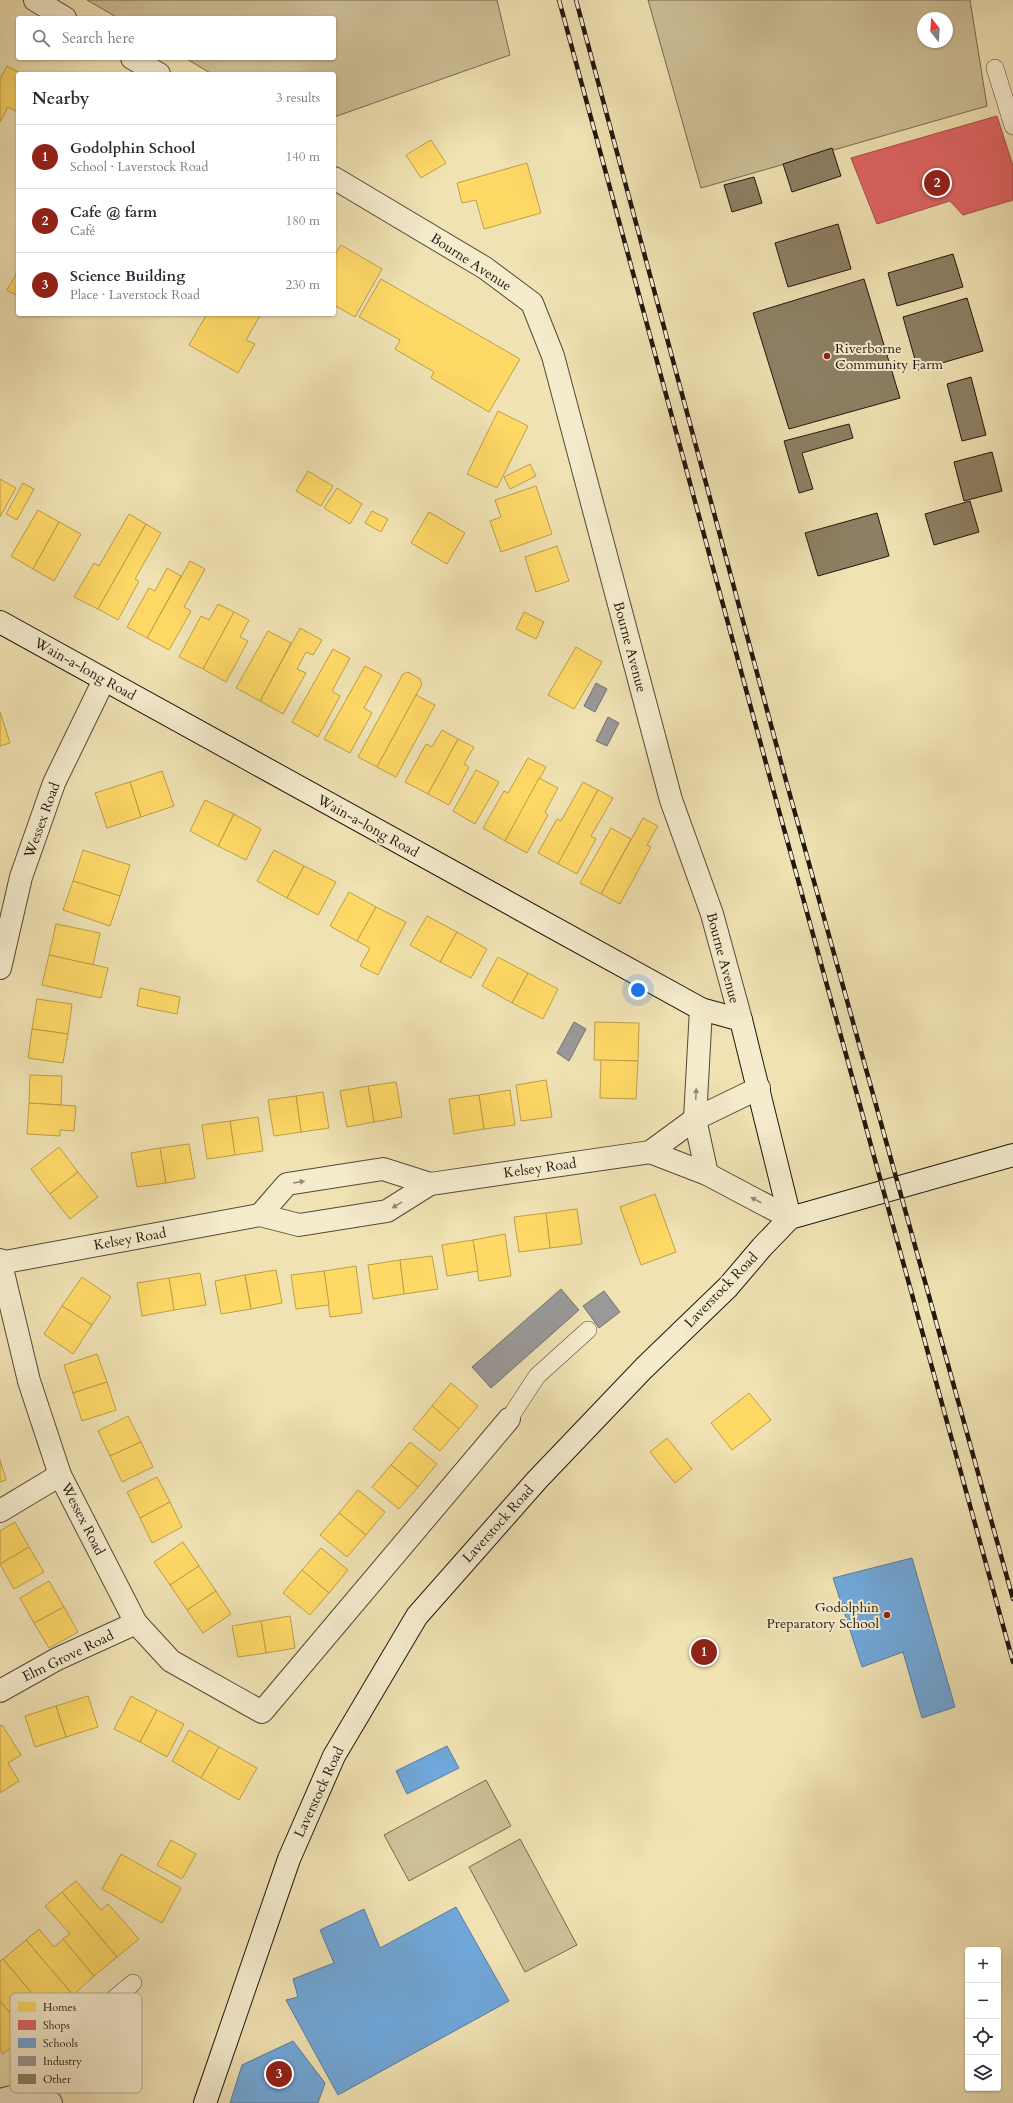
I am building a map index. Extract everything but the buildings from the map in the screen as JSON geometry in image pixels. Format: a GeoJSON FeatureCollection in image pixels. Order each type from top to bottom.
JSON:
{"type":"FeatureCollection","features":[{"type":"Feature","properties":{"kind":"street"},"geometry":{"type":"LineString","coordinates":[[35,0],[62,16]]}},
{"type":"Feature","properties":{"kind":"street"},"geometry":{"type":"LineString","coordinates":[[135,60],[156,72]]}},
{"type":"Feature","properties":{"kind":"street","name":"Bourne Avenue"},"geometry":{"type":"LineString","coordinates":[[336,179],[485,268],[532,303],[553,356],[671,800],[712,914],[759,1088],[790,1218]]}},
{"type":"Feature","properties":{"kind":"street","name":"Wain-a-long Road"},"geometry":{"type":"LineString","coordinates":[[0,622],[701,1009],[741,1020]]}},
{"type":"Feature","properties":{"kind":"street","name":"Wessex Road"},"geometry":{"type":"LineString","coordinates":[[0,968],[21,877],[54,783],[104,680]]}},
{"type":"Feature","properties":{"kind":"street"},"geometry":{"type":"LineString","coordinates":[[701,1009],[695,1119],[707,1174]]}},
{"type":"Feature","properties":{"kind":"street","name":"Kelsey Road"},"geometry":{"type":"LineString","coordinates":[[0,1263],[260,1215],[299,1225],[387,1211],[430,1184],[650,1152],[695,1119],[759,1088]]}},
{"type":"Feature","properties":{"kind":"street","name":"Kelsey Road"},"geometry":{"type":"LineString","coordinates":[[650,1152],[707,1174],[790,1218]]}},
{"type":"Feature","properties":{"kind":"street"},"geometry":{"type":"LineString","coordinates":[[790,1218],[1013,1155]]}},
{"type":"Feature","properties":{"kind":"street","name":"Kelsey Road"},"geometry":{"type":"LineString","coordinates":[[260,1215],[287,1184],[383,1169],[430,1184]]}},
{"type":"Feature","properties":{"kind":"street","name":"Laverstock Road"},"geometry":{"type":"LineString","coordinates":[[205,2103],[292,1852],[334,1756],[417,1616],[537,1480],[644,1368],[728,1287],[762,1247],[790,1218]]}},
{"type":"Feature","properties":{"kind":"street","name":"Wessex Road"},"geometry":{"type":"LineString","coordinates":[[0,1260],[29,1380],[60,1474],[136,1623],[171,1661],[262,1712],[509,1419]]}},
{"type":"Feature","properties":{"kind":"street"},"geometry":{"type":"LineString","coordinates":[[0,1511],[60,1474]]}},
{"type":"Feature","properties":{"kind":"street","name":"Elm Grove Road"},"geometry":{"type":"LineString","coordinates":[[0,1691],[57,1660],[136,1623]]}},
{"type":"Feature","properties":{"kind":"street"},"geometry":{"type":"LineString","coordinates":[[10,2097],[51,2103]]}},
{"type":"Feature","properties":{"kind":"lane"},"geometry":{"type":"LineString","coordinates":[[995,68],[1013,126]]}},
{"type":"Feature","properties":{"kind":"lane"},"geometry":{"type":"LineString","coordinates":[[509,1419],[538,1376],[588,1330]]}},
{"type":"Feature","properties":{"kind":"lane"},"geometry":{"type":"LineString","coordinates":[[121,1993],[133,1983]]}},
{"type":"Feature","properties":{"kind":"shaded area"},"geometry":{"type":"Polygon","coordinates":[[[87,0],[497,0],[510,55],[336,116],[336,72],[209,72],[188,60],[336,60],[336,16],[115,16],[87,0]]]}},
{"type":"Feature","properties":{"kind":"shaded area"},"geometry":{"type":"Polygon","coordinates":[[[648,0],[970,0],[987,106],[701,188],[648,0]]]}},
{"type":"Feature","properties":{"kind":"shaded area"},"geometry":{"type":"Polygon","coordinates":[[[486,1780],[511,1826],[409,1881],[384,1835],[486,1780]]]}},
{"type":"Feature","properties":{"kind":"shaded area"},"geometry":{"type":"Polygon","coordinates":[[[520,1839],[577,1945],[525,1972],[469,1867],[520,1839]]]}},
{"type":"Feature","properties":{"kind":"railway"},"geometry":{"type":"LineString","coordinates":[[559,0],[770,778],[1013,1662]]}},
{"type":"Feature","properties":{"kind":"railway"},"geometry":{"type":"LineString","coordinates":[[576,0],[785,777],[1013,1599]]}},
{"type":"Feature","properties":{"kind":"place","name":"Cafe @ farm"},"geometry":{"type":"Point","coordinates":[937,183]}},
{"type":"Feature","properties":{"kind":"place","name":"Riverborne Community Farm"},"geometry":{"type":"Point","coordinates":[827,356]}},
{"type":"Feature","properties":{"kind":"place","name":"Godolphin Preparatory School"},"geometry":{"type":"Point","coordinates":[887,1615]}},
{"type":"Feature","properties":{"kind":"place","name":"Godolphin School"},"geometry":{"type":"Point","coordinates":[704,1652]}},
{"type":"Feature","properties":{"kind":"place","name":"Science Building"},"geometry":{"type":"Point","coordinates":[279,2074]}}]}
